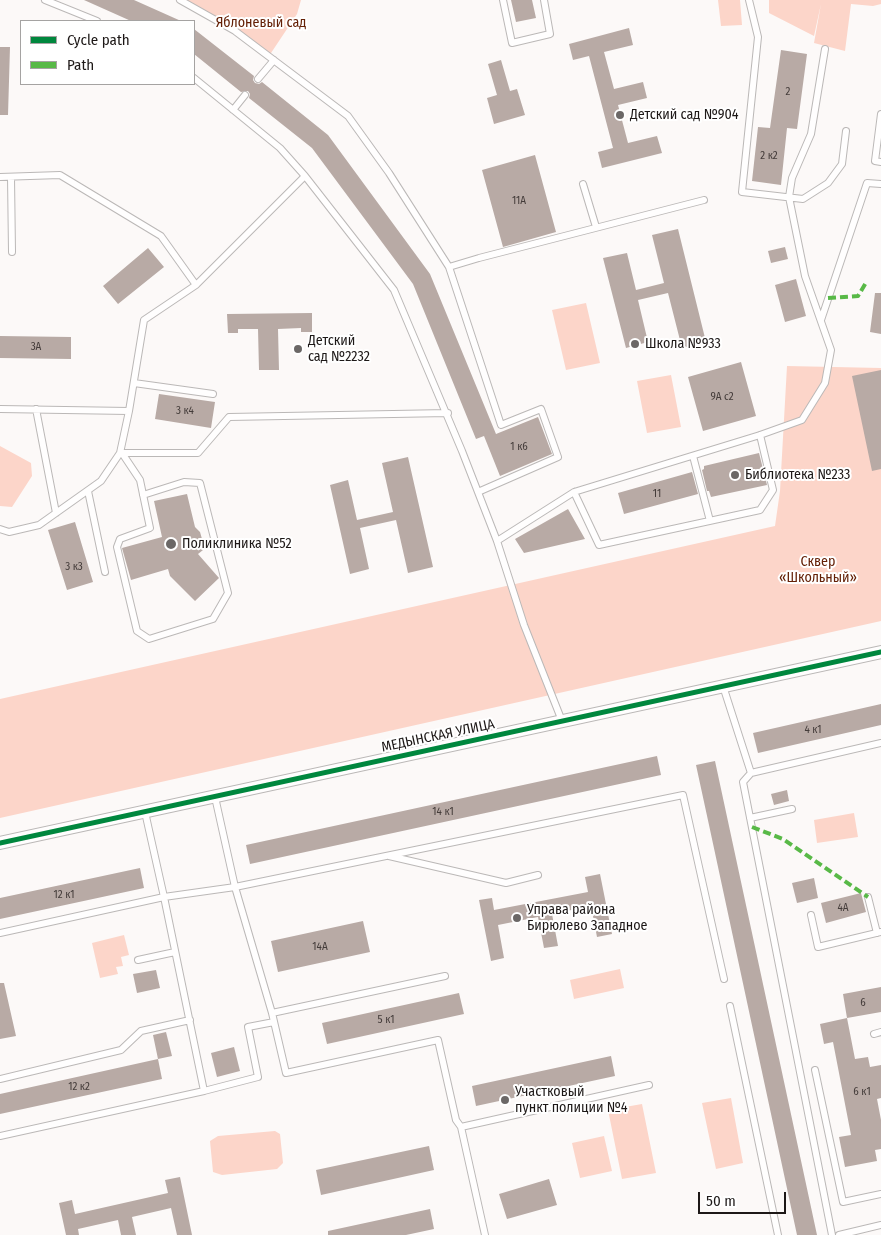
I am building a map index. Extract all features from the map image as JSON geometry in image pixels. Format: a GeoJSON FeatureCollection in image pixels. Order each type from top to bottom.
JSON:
{"type":"FeatureCollection","features":[{"type":"Feature","properties":{"kind":"street","name":"МЕДЫНСКАЯ УЛИЦА"},"geometry":{"type":"LineString","coordinates":[[0,843],[881,652]]}},
{"type":"Feature","properties":{"kind":"lane"},"geometry":{"type":"LineString","coordinates":[[45,0],[95,20]]}},
{"type":"Feature","properties":{"kind":"lane"},"geometry":{"type":"LineString","coordinates":[[180,0],[235,31],[348,116],[389,173],[449,267],[501,425],[541,409],[558,457],[478,492]]}},
{"type":"Feature","properties":{"kind":"lane"},"geometry":{"type":"LineString","coordinates":[[503,0],[512,43],[550,34],[544,0]]}},
{"type":"Feature","properties":{"kind":"lane"},"geometry":{"type":"LineString","coordinates":[[749,0],[758,37],[742,192],[803,199],[828,183],[842,164],[846,131]]}},
{"type":"Feature","properties":{"kind":"lane"},"geometry":{"type":"LineString","coordinates":[[497,541],[574,492],[760,435],[802,420],[825,383],[831,350],[805,276],[789,197],[792,178],[811,134],[826,49]]}},
{"type":"Feature","properties":{"kind":"lane"},"geometry":{"type":"LineString","coordinates":[[258,79],[274,60]]}},
{"type":"Feature","properties":{"kind":"lane"},"geometry":{"type":"LineString","coordinates":[[195,79],[280,148],[305,176],[394,290],[448,413],[497,541],[524,625],[562,721]]}},
{"type":"Feature","properties":{"kind":"lane"},"geometry":{"type":"LineString","coordinates":[[233,110],[245,95]]}},
{"type":"Feature","properties":{"kind":"lane"},"geometry":{"type":"LineString","coordinates":[[881,114],[875,161],[881,162]]}},
{"type":"Feature","properties":{"kind":"lane"},"geometry":{"type":"LineString","coordinates":[[0,177],[60,175],[161,236],[196,285]]}},
{"type":"Feature","properties":{"kind":"lane"},"geometry":{"type":"LineString","coordinates":[[0,530],[10,532],[40,525],[101,481],[121,453],[144,320],[196,285],[305,176]]}},
{"type":"Feature","properties":{"kind":"lane"},"geometry":{"type":"LineString","coordinates":[[11,177],[12,252]]}},
{"type":"Feature","properties":{"kind":"lane"},"geometry":{"type":"LineString","coordinates":[[821,320],[867,183],[881,184]]}},
{"type":"Feature","properties":{"kind":"lane"},"geometry":{"type":"LineString","coordinates":[[582,184],[596,227]]}},
{"type":"Feature","properties":{"kind":"lane"},"geometry":{"type":"LineString","coordinates":[[449,267],[704,200]]}},
{"type":"Feature","properties":{"kind":"lane"},"geometry":{"type":"LineString","coordinates":[[134,383],[213,394]]}},
{"type":"Feature","properties":{"kind":"lane"},"geometry":{"type":"LineString","coordinates":[[0,409],[129,411]]}},
{"type":"Feature","properties":{"kind":"lane"},"geometry":{"type":"LineString","coordinates":[[36,409],[56,513]]}},
{"type":"Feature","properties":{"kind":"lane"},"geometry":{"type":"LineString","coordinates":[[121,453],[198,453],[229,417],[448,413]]}},
{"type":"Feature","properties":{"kind":"lane"},"geometry":{"type":"LineString","coordinates":[[574,492],[599,544],[760,510],[773,490],[760,435]]}},
{"type":"Feature","properties":{"kind":"lane"},"geometry":{"type":"LineString","coordinates":[[121,453],[140,480],[143,495],[150,528],[120,539],[117,547],[137,632],[149,639],[213,619],[228,592],[200,483],[184,482],[143,495]]}},
{"type":"Feature","properties":{"kind":"lane"},"geometry":{"type":"LineString","coordinates":[[693,456],[710,521]]}},
{"type":"Feature","properties":{"kind":"lane"},"geometry":{"type":"LineString","coordinates":[[88,491],[105,572]]}},
{"type":"Feature","properties":{"kind":"lane"},"geometry":{"type":"LineString","coordinates":[[723,686],[751,772]]}},
{"type":"Feature","properties":{"kind":"lane"},"geometry":{"type":"LineString","coordinates":[[832,1235],[743,782],[751,772],[881,743]]}},
{"type":"Feature","properties":{"kind":"lane"},"geometry":{"type":"LineString","coordinates":[[0,933],[164,897],[235,887],[683,795],[724,979]]}},
{"type":"Feature","properties":{"kind":"lane"},"geometry":{"type":"LineString","coordinates":[[214,797],[235,887],[272,1013],[286,1073],[438,1040],[456,1120],[461,1127],[485,1235]]}},
{"type":"Feature","properties":{"kind":"lane"},"geometry":{"type":"LineString","coordinates":[[750,818],[792,809]]}},
{"type":"Feature","properties":{"kind":"lane"},"geometry":{"type":"LineString","coordinates":[[145,812],[204,1091]]}},
{"type":"Feature","properties":{"kind":"lane"},"geometry":{"type":"LineString","coordinates":[[386,855],[506,883],[538,875]]}},
{"type":"Feature","properties":{"kind":"lane"},"geometry":{"type":"LineString","coordinates":[[811,915],[818,947],[879,932],[868,896]]}},
{"type":"Feature","properties":{"kind":"lane"},"geometry":{"type":"LineString","coordinates":[[138,960],[175,952]]}},
{"type":"Feature","properties":{"kind":"lane"},"geometry":{"type":"LineString","coordinates":[[272,1013],[445,976]]}},
{"type":"Feature","properties":{"kind":"lane"},"geometry":{"type":"LineString","coordinates":[[730,1006],[778,1235]]}},
{"type":"Feature","properties":{"kind":"lane"},"geometry":{"type":"LineString","coordinates":[[0,1079],[121,1050],[141,1031],[190,1020]]}},
{"type":"Feature","properties":{"kind":"lane"},"geometry":{"type":"LineString","coordinates":[[0,1136],[191,1095],[258,1077],[248,1027],[274,1022]]}},
{"type":"Feature","properties":{"kind":"lane"},"geometry":{"type":"LineString","coordinates":[[815,1070],[843,1202],[881,1194]]}},
{"type":"Feature","properties":{"kind":"lane"},"geometry":{"type":"LineString","coordinates":[[461,1127],[649,1085]]}},
{"type":"Feature","properties":{"kind":"lane"},"geometry":{"type":"LineString","coordinates":[[839,1235],[881,1225]]}},
{"type":"Feature","properties":{"kind":"green space","name":"Яблоневый сад"},"geometry":{"type":"Polygon","coordinates":[[[180,0],[301,0],[297,14],[269,56],[235,31],[180,0]]]}},
{"type":"Feature","properties":{"kind":"green space"},"geometry":{"type":"Polygon","coordinates":[[[718,0],[740,0],[742,25],[721,26],[718,0]]]}},
{"type":"Feature","properties":{"kind":"green space"},"geometry":{"type":"Polygon","coordinates":[[[769,0],[881,0],[881,4],[873,6],[851,4],[845,51],[814,43],[821,4],[814,36],[769,13],[769,0]]]}},
{"type":"Feature","properties":{"kind":"green space"},"geometry":{"type":"Polygon","coordinates":[[[586,303],[600,363],[566,370],[552,310],[586,303]]]}},
{"type":"Feature","properties":{"kind":"green space","name":"Сквер «Школьный»"},"geometry":{"type":"Polygon","coordinates":[[[787,366],[881,368],[881,621],[0,818],[0,699],[775,526],[780,491],[787,366]]]}},
{"type":"Feature","properties":{"kind":"green space"},"geometry":{"type":"Polygon","coordinates":[[[671,375],[681,427],[647,433],[637,381],[671,375]]]}},
{"type":"Feature","properties":{"kind":"green space"},"geometry":{"type":"Polygon","coordinates":[[[0,446],[31,463],[32,476],[12,507],[0,506],[0,446]]]}},
{"type":"Feature","properties":{"kind":"green space"},"geometry":{"type":"Polygon","coordinates":[[[854,813],[858,837],[817,843],[814,820],[854,813]]]}},
{"type":"Feature","properties":{"kind":"green space"},"geometry":{"type":"Polygon","coordinates":[[[124,935],[129,955],[121,957],[123,966],[116,967],[118,974],[100,978],[92,943],[124,935]]]}},
{"type":"Feature","properties":{"kind":"green space"},"geometry":{"type":"Polygon","coordinates":[[[620,969],[624,988],[574,999],[570,980],[620,969]]]}},
{"type":"Feature","properties":{"kind":"green space"},"geometry":{"type":"Polygon","coordinates":[[[731,1098],[743,1163],[716,1169],[702,1103],[731,1098]]]}},
{"type":"Feature","properties":{"kind":"green space"},"geometry":{"type":"Polygon","coordinates":[[[642,1104],[656,1173],[622,1179],[608,1110],[642,1104]]]}},
{"type":"Feature","properties":{"kind":"green space"},"geometry":{"type":"Polygon","coordinates":[[[275,1131],[280,1134],[283,1163],[277,1169],[222,1175],[213,1172],[210,1141],[218,1136],[275,1131]]]}},
{"type":"Feature","properties":{"kind":"green space"},"geometry":{"type":"Polygon","coordinates":[[[604,1136],[612,1171],[580,1178],[572,1143],[604,1136]]]}},
{"type":"Feature","properties":{"kind":"building"},"geometry":{"type":"Polygon","coordinates":[[[84,0],[134,0],[179,20],[129,20],[84,0]]]}},
{"type":"Feature","properties":{"kind":"building"},"geometry":{"type":"Polygon","coordinates":[[[511,0],[532,0],[536,18],[516,22],[511,0]]]}},
{"type":"Feature","properties":{"kind":"building"},"geometry":{"type":"Polygon","coordinates":[[[629,28],[633,45],[604,52],[614,89],[643,82],[647,98],[618,105],[628,143],[657,136],[662,153],[602,168],[598,152],[613,148],[589,56],[573,60],[569,44],[629,28]]]}},
{"type":"Feature","properties":{"kind":"building"},"geometry":{"type":"Polygon","coordinates":[[[195,30],[254,76],[253,80],[255,83],[259,84],[262,82],[328,135],[430,274],[496,434],[538,417],[552,454],[500,476],[484,436],[476,439],[413,284],[312,148],[249,98],[250,94],[248,91],[241,92],[195,55],[195,30]]]}},
{"type":"Feature","properties":{"kind":"building"},"geometry":{"type":"Polygon","coordinates":[[[0,47],[10,47],[8,115],[0,115],[0,47]]]}},
{"type":"Feature","properties":{"kind":"building"},"geometry":{"type":"Polygon","coordinates":[[[781,50],[807,54],[797,129],[787,128],[781,185],[752,181],[758,127],[770,128],[781,50]]]}},
{"type":"Feature","properties":{"kind":"building"},"geometry":{"type":"Polygon","coordinates":[[[501,60],[510,91],[517,89],[525,115],[494,124],[487,98],[497,95],[488,64],[501,60]]]}},
{"type":"Feature","properties":{"kind":"building"},"geometry":{"type":"Polygon","coordinates":[[[535,155],[556,232],[503,247],[482,170],[535,155]]]}},
{"type":"Feature","properties":{"kind":"building"},"geometry":{"type":"Polygon","coordinates":[[[678,229],[706,342],[682,348],[668,293],[638,300],[648,342],[626,348],[603,258],[627,253],[636,290],[664,283],[652,235],[678,229]]]}},
{"type":"Feature","properties":{"kind":"building"},"geometry":{"type":"Polygon","coordinates":[[[785,247],[788,259],[771,263],[768,251],[785,247]]]}},
{"type":"Feature","properties":{"kind":"building"},"geometry":{"type":"Polygon","coordinates":[[[148,248],[164,267],[118,304],[103,286],[148,248]]]}},
{"type":"Feature","properties":{"kind":"building"},"geometry":{"type":"Polygon","coordinates":[[[796,279],[806,316],[785,322],[775,285],[796,279]]]}},
{"type":"Feature","properties":{"kind":"building"},"geometry":{"type":"Polygon","coordinates":[[[875,293],[881,293],[881,334],[870,332],[875,293]]]}},
{"type":"Feature","properties":{"kind":"building"},"geometry":{"type":"Polygon","coordinates":[[[312,313],[312,332],[301,332],[301,328],[278,329],[279,370],[259,370],[258,329],[238,329],[238,333],[228,333],[227,314],[312,313]]]}},
{"type":"Feature","properties":{"kind":"building"},"geometry":{"type":"Polygon","coordinates":[[[0,336],[71,337],[71,359],[0,358],[0,336]]]}},
{"type":"Feature","properties":{"kind":"building"},"geometry":{"type":"Polygon","coordinates":[[[741,362],[756,416],[703,431],[688,377],[741,362]]]}},
{"type":"Feature","properties":{"kind":"building"},"geometry":{"type":"Polygon","coordinates":[[[881,370],[881,469],[872,471],[852,376],[881,370]]]}},
{"type":"Feature","properties":{"kind":"building"},"geometry":{"type":"Polygon","coordinates":[[[159,394],[215,402],[211,428],[155,419],[159,394]]]}},
{"type":"Feature","properties":{"kind":"building","name":"Библиотека №233"},"geometry":{"type":"Polygon","coordinates":[[[759,453],[767,485],[711,497],[709,491],[707,491],[702,470],[704,466],[759,453]]]}},
{"type":"Feature","properties":{"kind":"building"},"geometry":{"type":"Polygon","coordinates":[[[408,457],[433,567],[408,573],[396,520],[360,528],[369,569],[350,574],[330,485],[348,480],[357,520],[393,512],[382,463],[408,457]]]}},
{"type":"Feature","properties":{"kind":"building"},"geometry":{"type":"Polygon","coordinates":[[[692,472],[698,494],[624,514],[618,493],[692,472]]]}},
{"type":"Feature","properties":{"kind":"building","name":"Поликлиника №52"},"geometry":{"type":"Polygon","coordinates":[[[187,494],[195,527],[200,532],[202,539],[203,550],[198,554],[219,578],[195,601],[170,576],[168,569],[131,580],[122,548],[162,537],[154,501],[187,494]]]}},
{"type":"Feature","properties":{"kind":"building"},"geometry":{"type":"Polygon","coordinates":[[[568,509],[585,539],[524,553],[515,539],[568,509]]]}},
{"type":"Feature","properties":{"kind":"building"},"geometry":{"type":"Polygon","coordinates":[[[75,522],[93,582],[67,590],[48,530],[75,522]]]}},
{"type":"Feature","properties":{"kind":"building"},"geometry":{"type":"Polygon","coordinates":[[[881,704],[881,725],[758,753],[753,733],[881,704]]]}},
{"type":"Feature","properties":{"kind":"building"},"geometry":{"type":"Polygon","coordinates":[[[657,756],[661,775],[250,864],[246,845],[657,756]]]}},
{"type":"Feature","properties":{"kind":"building"},"geometry":{"type":"Polygon","coordinates":[[[715,761],[817,1235],[797,1235],[696,765],[715,761]]]}},
{"type":"Feature","properties":{"kind":"building"},"geometry":{"type":"Polygon","coordinates":[[[787,790],[789,801],[774,805],[771,794],[787,790]]]}},
{"type":"Feature","properties":{"kind":"building"},"geometry":{"type":"Polygon","coordinates":[[[140,868],[144,888],[0,919],[0,898],[140,868]]]}},
{"type":"Feature","properties":{"kind":"building","name":"Управа района Бирюлево Западное"},"geometry":{"type":"Polygon","coordinates":[[[600,874],[612,934],[597,937],[591,906],[552,914],[558,946],[544,948],[538,917],[498,925],[504,958],[491,961],[479,900],[492,898],[494,910],[588,892],[585,877],[600,874]]]}},
{"type":"Feature","properties":{"kind":"building"},"geometry":{"type":"Polygon","coordinates":[[[814,878],[818,898],[797,903],[792,883],[814,878]]]}},
{"type":"Feature","properties":{"kind":"building"},"geometry":{"type":"Polygon","coordinates":[[[861,893],[866,912],[826,923],[821,903],[861,893]]]}},
{"type":"Feature","properties":{"kind":"building"},"geometry":{"type":"Polygon","coordinates":[[[363,921],[370,952],[278,972],[271,941],[363,921]]]}},
{"type":"Feature","properties":{"kind":"building"},"geometry":{"type":"Polygon","coordinates":[[[156,970],[160,988],[137,993],[133,974],[156,970]]]}},
{"type":"Feature","properties":{"kind":"building"},"geometry":{"type":"Polygon","coordinates":[[[0,983],[4,983],[16,1036],[0,1039],[0,983]]]}},
{"type":"Feature","properties":{"kind":"building"},"geometry":{"type":"Polygon","coordinates":[[[881,987],[881,1012],[847,1018],[843,994],[881,987]]]}},
{"type":"Feature","properties":{"kind":"building"},"geometry":{"type":"Polygon","coordinates":[[[459,993],[464,1014],[327,1044],[322,1023],[459,993]]]}},
{"type":"Feature","properties":{"kind":"building"},"geometry":{"type":"Polygon","coordinates":[[[847,1018],[855,1059],[868,1057],[870,1067],[881,1065],[881,1098],[877,1099],[881,1120],[881,1149],[875,1150],[877,1161],[845,1167],[839,1137],[851,1135],[833,1042],[824,1044],[820,1024],[847,1018]]]}},
{"type":"Feature","properties":{"kind":"building"},"geometry":{"type":"Polygon","coordinates":[[[166,1032],[172,1056],[158,1059],[153,1035],[166,1032]]]}},
{"type":"Feature","properties":{"kind":"building"},"geometry":{"type":"Polygon","coordinates":[[[234,1047],[240,1071],[217,1077],[211,1053],[234,1047]]]}},
{"type":"Feature","properties":{"kind":"building"},"geometry":{"type":"Polygon","coordinates":[[[611,1056],[615,1076],[476,1106],[472,1086],[611,1056]]]}},
{"type":"Feature","properties":{"kind":"building"},"geometry":{"type":"Polygon","coordinates":[[[158,1059],[162,1079],[0,1114],[0,1094],[158,1059]]]}},
{"type":"Feature","properties":{"kind":"building"},"geometry":{"type":"Polygon","coordinates":[[[429,1146],[434,1170],[321,1195],[316,1170],[429,1146]]]}},
{"type":"Feature","properties":{"kind":"building"},"geometry":{"type":"Polygon","coordinates":[[[180,1177],[192,1235],[177,1235],[171,1208],[132,1217],[136,1235],[121,1235],[118,1220],[78,1229],[79,1235],[66,1235],[59,1203],[72,1200],[75,1214],[168,1193],[165,1180],[180,1177]]]}},
{"type":"Feature","properties":{"kind":"building"},"geometry":{"type":"Polygon","coordinates":[[[549,1179],[557,1205],[507,1219],[499,1194],[549,1179]]]}},
{"type":"Feature","properties":{"kind":"building"},"geometry":{"type":"Polygon","coordinates":[[[430,1209],[434,1229],[406,1235],[328,1235],[328,1231],[430,1209]]]}},
{"type":"Feature","properties":{"kind":"marked path"},"geometry":{"type":"LineString","coordinates":[[828,298],[858,296],[867,281]]}},
{"type":"Feature","properties":{"kind":"marked path"},"geometry":{"type":"LineString","coordinates":[[752,827],[783,839],[868,897]]}},
{"type":"Feature","properties":{"kind":"cycle path"},"geometry":{"type":"LineString","coordinates":[[0,843],[881,652]]}},
{"type":"Feature","properties":{"kind":"place","name":"Детский сад №904"},"geometry":{"type":"Point","coordinates":[620,115]}},
{"type":"Feature","properties":{"kind":"place","name":"Школа №933"},"geometry":{"type":"Point","coordinates":[635,344]}},
{"type":"Feature","properties":{"kind":"place","name":"Детский сад №2232"},"geometry":{"type":"Point","coordinates":[298,349]}},
{"type":"Feature","properties":{"kind":"place","name":"Библиотека №233"},"geometry":{"type":"Point","coordinates":[735,475]}},
{"type":"Feature","properties":{"kind":"place","name":"Поликлиника №52"},"geometry":{"type":"Point","coordinates":[171,544]}},
{"type":"Feature","properties":{"kind":"place","name":"Управа района Бирюлево Западное"},"geometry":{"type":"Point","coordinates":[517,918]}},
{"type":"Feature","properties":{"kind":"place","name":"Участковый пункт полиции №4"},"geometry":{"type":"Point","coordinates":[505,1100]}}]}
